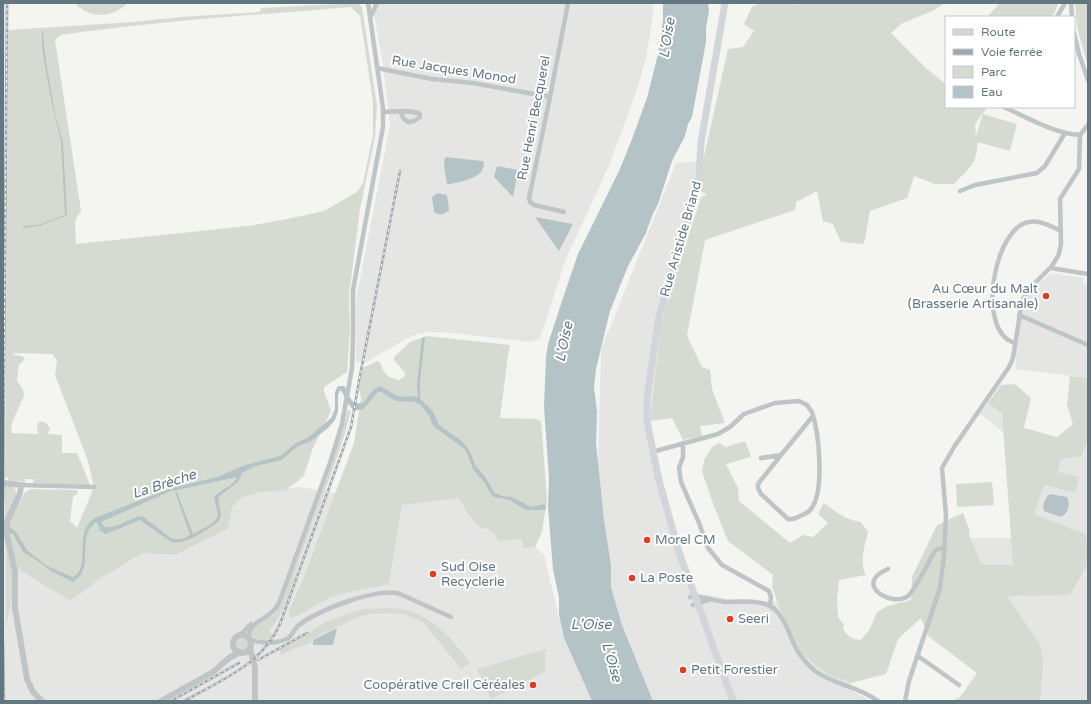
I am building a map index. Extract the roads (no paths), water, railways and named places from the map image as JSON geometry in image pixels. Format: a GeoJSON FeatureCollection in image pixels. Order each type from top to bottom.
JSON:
{"type":"FeatureCollection","features":[{"type":"Feature","properties":{"kind":"main road","name":"Rue Aristide Briand"},"geometry":{"type":"LineString","coordinates":[[725,3],[701,142],[699,178],[691,211],[659,316],[647,397],[647,421],[652,452],[664,502],[685,573],[733,701]]}},
{"type":"Feature","properties":{"kind":"street"},"geometry":{"type":"LineString","coordinates":[[255,701],[255,668],[250,643],[250,630],[252,626],[275,610],[280,600],[335,449],[346,408],[350,384],[353,344],[353,290],[382,135],[383,112],[368,3]]}},
{"type":"Feature","properties":{"kind":"street"},"geometry":{"type":"LineString","coordinates":[[370,18],[377,3]]}},
{"type":"Feature","properties":{"kind":"street","name":"Rue Henri Becquerel"},"geometry":{"type":"LineString","coordinates":[[564,212],[534,205],[529,199],[568,3]]}},
{"type":"Feature","properties":{"kind":"street"},"geometry":{"type":"LineString","coordinates":[[1058,16],[1066,3]]}},
{"type":"Feature","properties":{"kind":"street"},"geometry":{"type":"LineString","coordinates":[[1071,3],[1072,16]]}},
{"type":"Feature","properties":{"kind":"street"},"geometry":{"type":"LineString","coordinates":[[1075,37],[1088,80]]}},
{"type":"Feature","properties":{"kind":"street","name":"Rue Jacques Monod"},"geometry":{"type":"LineString","coordinates":[[377,68],[432,79],[473,83],[550,97]]}},
{"type":"Feature","properties":{"kind":"street"},"geometry":{"type":"LineString","coordinates":[[1006,108],[1045,126],[1065,133],[1080,135]]}},
{"type":"Feature","properties":{"kind":"street"},"geometry":{"type":"LineString","coordinates":[[383,112],[400,112]]}},
{"type":"Feature","properties":{"kind":"street"},"geometry":{"type":"LineString","coordinates":[[905,701],[939,592],[946,511],[941,472],[942,466],[1009,367],[1012,360],[1021,303],[1025,294],[1050,268],[1059,254],[1060,199],[1079,169],[1080,135],[1088,125]]}},
{"type":"Feature","properties":{"kind":"street"},"geometry":{"type":"LineString","coordinates":[[960,191],[975,185],[1037,173],[1045,166],[1065,133]]}},
{"type":"Feature","properties":{"kind":"street"},"geometry":{"type":"LineString","coordinates":[[1015,343],[1006,339],[997,326],[994,317],[992,293],[994,276],[1000,257],[1006,243],[1016,229],[1023,224],[1032,222],[1039,223],[1060,231]]}},
{"type":"Feature","properties":{"kind":"street"},"geometry":{"type":"LineString","coordinates":[[1050,268],[1088,274]]}},
{"type":"Feature","properties":{"kind":"street"},"geometry":{"type":"LineString","coordinates":[[1019,315],[1088,345]]}},
{"type":"Feature","properties":{"kind":"street"},"geometry":{"type":"LineString","coordinates":[[652,452],[718,434],[730,427],[744,414],[778,403],[794,401],[803,402],[810,407],[813,416],[820,453],[817,491],[811,509],[808,512],[792,519],[785,517],[762,495],[758,488],[759,482],[813,416]]}},
{"type":"Feature","properties":{"kind":"street"},"geometry":{"type":"LineString","coordinates":[[683,443],[684,454],[679,468],[680,480],[699,523],[706,545],[722,565],[769,591],[771,597],[770,606]]}},
{"type":"Feature","properties":{"kind":"street"},"geometry":{"type":"LineString","coordinates":[[760,458],[781,455]]}},
{"type":"Feature","properties":{"kind":"street"},"geometry":{"type":"LineString","coordinates":[[3,483],[94,487]]}},
{"type":"Feature","properties":{"kind":"street"},"geometry":{"type":"LineString","coordinates":[[21,484],[20,494],[7,522],[6,529],[15,569],[15,608],[27,679],[33,692],[42,701]]}},
{"type":"Feature","properties":{"kind":"street"},"geometry":{"type":"LineString","coordinates":[[888,569],[874,579],[874,587],[879,593],[890,599],[905,598],[911,592],[935,551],[939,548],[944,548]]}},
{"type":"Feature","properties":{"kind":"street"},"geometry":{"type":"LineString","coordinates":[[250,643],[287,638],[299,625],[334,606],[381,593],[400,594],[451,617]]}},
{"type":"Feature","properties":{"kind":"street"},"geometry":{"type":"LineString","coordinates":[[695,600],[762,603],[770,606],[775,609],[780,616],[797,650],[812,668],[827,679],[862,691],[877,700]]}},
{"type":"Feature","properties":{"kind":"street"},"geometry":{"type":"LineString","coordinates":[[223,664],[234,646],[235,640],[252,623],[266,616]]}},
{"type":"Feature","properties":{"kind":"street"},"geometry":{"type":"LineString","coordinates":[[240,636],[245,636],[250,643]]}},
{"type":"Feature","properties":{"kind":"street"},"geometry":{"type":"LineString","coordinates":[[161,701],[213,672],[231,656],[245,652],[250,643]]}},
{"type":"Feature","properties":{"kind":"street"},"geometry":{"type":"LineString","coordinates":[[234,646],[236,650],[241,652],[255,668]]}},
{"type":"Feature","properties":{"kind":"street"},"geometry":{"type":"LineString","coordinates":[[918,656],[959,685]]}},
{"type":"Feature","properties":{"kind":"water","name":"L’Oise"},"geometry":{"type":"Polygon","coordinates":[[[663,3],[708,3],[709,11],[706,28],[706,42],[692,117],[688,124],[685,136],[672,161],[658,204],[646,233],[628,266],[610,311],[596,369],[594,387],[597,411],[596,443],[604,520],[611,566],[611,587],[622,625],[653,701],[592,701],[564,638],[559,615],[559,598],[553,569],[548,507],[549,478],[544,407],[546,357],[548,344],[578,254],[620,169],[647,98],[658,54],[663,20],[663,3]]]}},
{"type":"Feature","properties":{"kind":"water"},"geometry":{"type":"Polygon","coordinates":[[[42,31],[55,113],[63,143],[67,214],[65,216],[39,226],[23,228],[23,226],[38,225],[65,215],[61,141],[51,99],[42,48],[42,31]]]}},
{"type":"Feature","properties":{"kind":"water"},"geometry":{"type":"Polygon","coordinates":[[[445,157],[482,161],[484,162],[484,166],[479,174],[471,178],[460,182],[447,184],[444,166],[445,157]]]}},
{"type":"Feature","properties":{"kind":"water"},"geometry":{"type":"Polygon","coordinates":[[[497,166],[518,170],[513,197],[494,177],[497,166]]]}},
{"type":"Feature","properties":{"kind":"water"},"geometry":{"type":"Polygon","coordinates":[[[438,193],[447,195],[449,210],[442,214],[434,212],[432,197],[438,193]]]}},
{"type":"Feature","properties":{"kind":"water"},"geometry":{"type":"Polygon","coordinates":[[[535,217],[573,224],[559,251],[535,217]]]}},
{"type":"Feature","properties":{"kind":"water"},"geometry":{"type":"Polygon","coordinates":[[[425,337],[420,381],[420,399],[432,410],[439,425],[462,441],[469,450],[476,466],[486,478],[494,492],[502,496],[512,497],[531,507],[545,504],[546,510],[528,510],[510,500],[494,497],[473,469],[466,451],[433,426],[429,416],[421,405],[415,402],[396,401],[381,392],[378,392],[364,408],[354,410],[351,408],[340,390],[338,395],[338,411],[335,420],[328,428],[310,442],[300,445],[294,449],[282,460],[255,466],[242,473],[238,482],[218,497],[221,515],[219,521],[203,532],[183,542],[171,542],[140,520],[106,534],[100,531],[96,522],[91,527],[86,539],[85,559],[82,572],[73,582],[51,571],[23,552],[13,534],[8,532],[8,526],[16,532],[27,550],[46,565],[73,577],[79,572],[82,565],[83,539],[85,530],[89,523],[97,517],[171,488],[171,491],[101,522],[104,527],[109,527],[119,525],[133,518],[142,516],[171,538],[185,538],[190,535],[175,492],[177,492],[193,534],[214,521],[218,515],[214,497],[233,483],[237,477],[173,491],[172,488],[217,477],[245,465],[280,456],[294,444],[309,437],[331,418],[335,409],[335,392],[338,386],[344,386],[352,401],[358,403],[363,403],[373,390],[379,386],[399,396],[418,397],[417,385],[422,338],[425,337]]]}},
{"type":"Feature","properties":{"kind":"water"},"geometry":{"type":"Polygon","coordinates":[[[1050,494],[1067,497],[1069,503],[1068,508],[1063,516],[1061,517],[1044,511],[1044,501],[1050,494]]]}},
{"type":"Feature","properties":{"kind":"water"},"geometry":{"type":"Polygon","coordinates":[[[337,628],[333,645],[313,645],[313,640],[337,628]]]}},
{"type":"Feature","properties":{"kind":"railway"},"geometry":{"type":"LineString","coordinates":[[3,503],[7,3]]}},
{"type":"Feature","properties":{"kind":"railway"},"geometry":{"type":"LineString","coordinates":[[184,701],[226,678],[252,661],[263,650],[280,624],[351,427],[400,171]]}},
{"type":"Feature","properties":{"kind":"railway"},"geometry":{"type":"LineString","coordinates":[[258,660],[307,633]]}},
{"type":"Feature","properties":{"kind":"railway"},"geometry":{"type":"LineString","coordinates":[[3,643],[4,701]]}},
{"type":"Feature","properties":{"kind":"railway"},"geometry":{"type":"LineString","coordinates":[[171,701],[239,663]]}},
{"type":"Feature","properties":{"kind":"place","name":"Au Cœur du Malt (Brasserie Artisanale)"},"geometry":{"type":"Point","coordinates":[1046,296]}},
{"type":"Feature","properties":{"kind":"place","name":"Morel CM"},"geometry":{"type":"Point","coordinates":[647,540]}},
{"type":"Feature","properties":{"kind":"place","name":"Sud Oise Recyclerie"},"geometry":{"type":"Point","coordinates":[433,574]}},
{"type":"Feature","properties":{"kind":"place","name":"La Poste"},"geometry":{"type":"Point","coordinates":[632,578]}},
{"type":"Feature","properties":{"kind":"place","name":"Seeri"},"geometry":{"type":"Point","coordinates":[730,619]}},
{"type":"Feature","properties":{"kind":"place","name":"Petit Forestier"},"geometry":{"type":"Point","coordinates":[683,670]}},
{"type":"Feature","properties":{"kind":"place","name":"Coopérative Creil Céréales"},"geometry":{"type":"Point","coordinates":[533,685]}},
{"type":"Feature","properties":{"kind":"water label","name":"L'Oise"},"geometry":{"type":"Point","coordinates":[667,38]}},
{"type":"Feature","properties":{"kind":"water label","name":"L'Oise"},"geometry":{"type":"Point","coordinates":[564,342]}},
{"type":"Feature","properties":{"kind":"water label","name":"La Brèche"},"geometry":{"type":"Point","coordinates":[164,484]}},
{"type":"Feature","properties":{"kind":"water label","name":"L'Oise"},"geometry":{"type":"Point","coordinates":[612,662]}}]}
